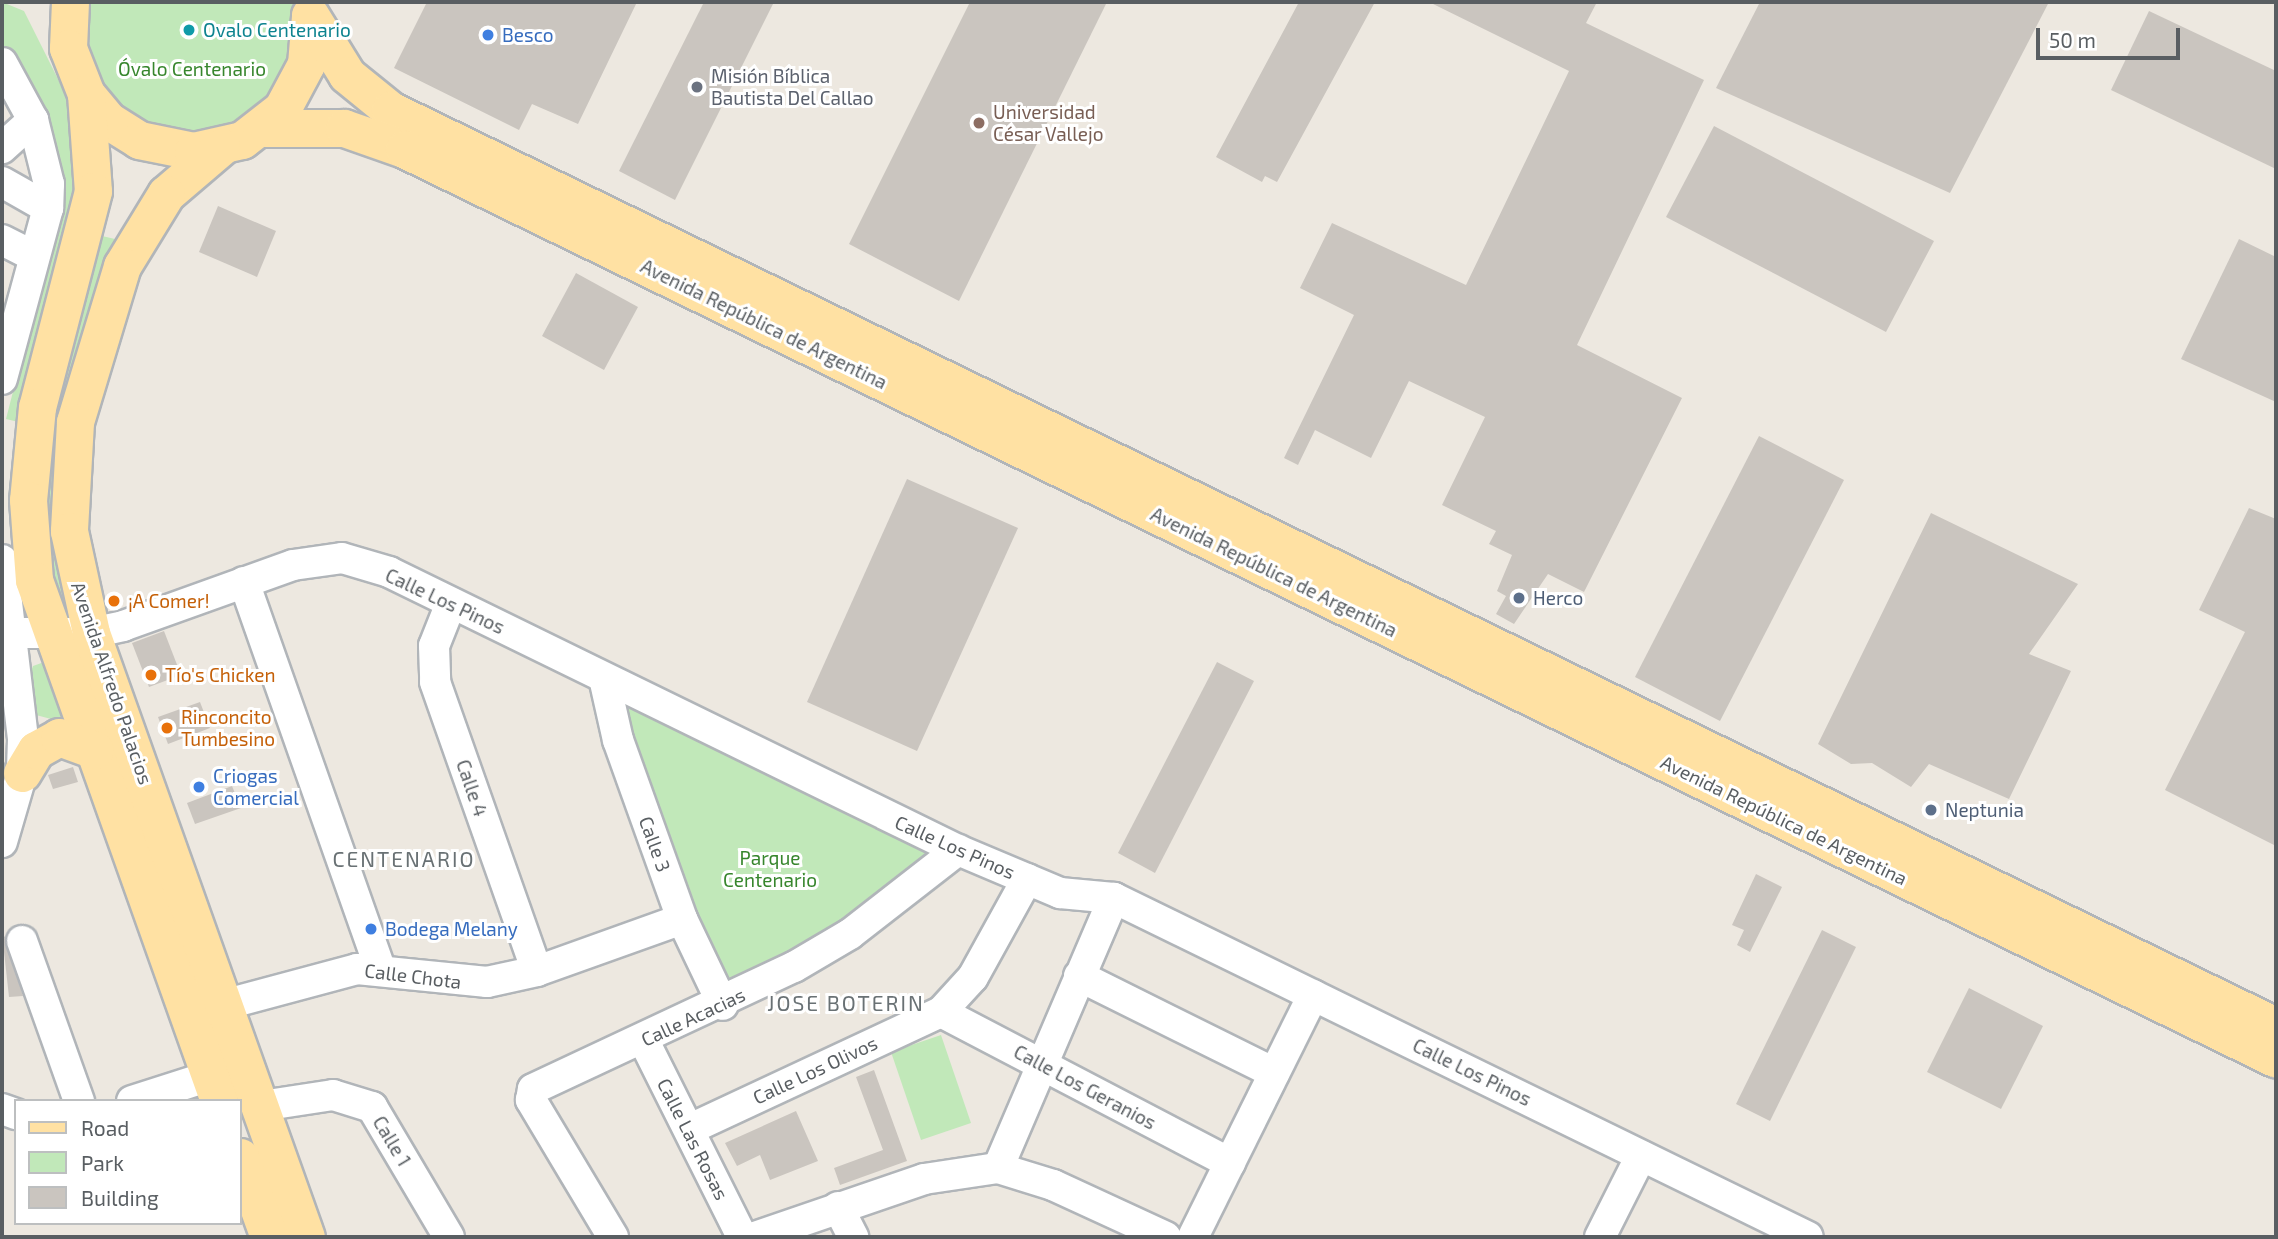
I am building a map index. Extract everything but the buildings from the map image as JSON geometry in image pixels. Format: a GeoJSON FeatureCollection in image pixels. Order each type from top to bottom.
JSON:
{"type":"FeatureCollection","features":[{"type":"Feature","properties":{"kind":"main road"},"geometry":{"type":"LineString","coordinates":[[39,2],[68,48],[86,94],[109,121],[139,140],[165,149],[221,147],[261,128],[297,86],[311,40],[308,9]]}},
{"type":"Feature","properties":{"kind":"main road"},"geometry":{"type":"LineString","coordinates":[[68,48],[70,2]]}},
{"type":"Feature","properties":{"kind":"main road","name":"Avenida República de Argentina"},"geometry":{"type":"LineString","coordinates":[[308,9],[329,52],[365,92],[455,158],[1992,905],[2276,1059]]}},
{"type":"Feature","properties":{"kind":"main road","name":"Avenida Alfredo Palacios"},"geometry":{"type":"LineString","coordinates":[[86,94],[94,146],[89,222],[49,353],[31,458],[30,542],[51,635],[95,750],[215,1088]]}},
{"type":"Feature","properties":{"kind":"main road","name":"Avenida República de Argentina"},"geometry":{"type":"LineString","coordinates":[[261,128],[317,124],[358,131],[455,158]]}},
{"type":"Feature","properties":{"kind":"main road","name":"Avenida Alfredo Palacios"},"geometry":{"type":"LineString","coordinates":[[221,147],[149,214],[122,266],[86,373],[68,501],[74,569],[91,633],[306,1237]]}},
{"type":"Feature","properties":{"kind":"main road"},"geometry":{"type":"LineString","coordinates":[[22,773],[36,750],[59,737],[95,750]]}},
{"type":"Feature","properties":{"kind":"main road"},"geometry":{"type":"LineString","coordinates":[[121,822],[155,811]]}},
{"type":"Feature","properties":{"kind":"main road","name":"Avenida República de Argentina"},"geometry":{"type":"LineString","coordinates":[[1992,905],[2276,1026]]}},
{"type":"Feature","properties":{"kind":"main road"},"geometry":{"type":"LineString","coordinates":[[242,1163],[269,1237]]}},
{"type":"Feature","properties":{"kind":"street"},"geometry":{"type":"LineString","coordinates":[[2,64],[33,120],[45,161],[48,208],[3,361]]}},
{"type":"Feature","properties":{"kind":"street"},"geometry":{"type":"LineString","coordinates":[[2,148],[33,120]]}},
{"type":"Feature","properties":{"kind":"street"},"geometry":{"type":"LineString","coordinates":[[2,182],[48,208]]}},
{"type":"Feature","properties":{"kind":"street"},"geometry":{"type":"LineString","coordinates":[[2,240],[33,256]]}},
{"type":"Feature","properties":{"kind":"street","name":"Calle Los Pinos"},"geometry":{"type":"LineString","coordinates":[[7,633],[91,633],[293,565],[342,558],[451,603],[958,850],[1060,893],[1114,898],[1808,1237]]}},
{"type":"Feature","properties":{"kind":"street"},"geometry":{"type":"LineString","coordinates":[[2,560],[22,773],[2,842]]}},
{"type":"Feature","properties":{"kind":"street"},"geometry":{"type":"LineString","coordinates":[[244,582],[381,970]]}},
{"type":"Feature","properties":{"kind":"street","name":"Calle 4"},"geometry":{"type":"LineString","coordinates":[[451,603],[434,646],[435,682],[537,971]]}},
{"type":"Feature","properties":{"kind":"street","name":"Calle 3"},"geometry":{"type":"LineString","coordinates":[[604,678],[618,740],[682,919],[723,1005]]}},
{"type":"Feature","properties":{"kind":"street","name":"Calle Acacias"},"geometry":{"type":"LineString","coordinates":[[613,1237],[531,1100],[540,1082],[644,1041],[723,1005],[850,934],[958,850]]}},
{"type":"Feature","properties":{"kind":"street"},"geometry":{"type":"LineString","coordinates":[[941,1012],[973,977],[1027,880]]}},
{"type":"Feature","properties":{"kind":"street"},"geometry":{"type":"LineString","coordinates":[[998,1168],[1040,1063],[1114,898]]}},
{"type":"Feature","properties":{"kind":"street","name":"Calle Chota"},"geometry":{"type":"LineString","coordinates":[[223,1005],[330,973],[381,970],[460,984],[537,971],[682,919]]}},
{"type":"Feature","properties":{"kind":"street"},"geometry":{"type":"LineString","coordinates":[[22,941],[78,1099]]}},
{"type":"Feature","properties":{"kind":"street"},"geometry":{"type":"LineString","coordinates":[[1079,976],[1274,1073]]}},
{"type":"Feature","properties":{"kind":"street"},"geometry":{"type":"LineString","coordinates":[[1193,1237],[1313,995]]}},
{"type":"Feature","properties":{"kind":"street","name":"Calle Los Geranios"},"geometry":{"type":"LineString","coordinates":[[941,1012],[1230,1163]]}},
{"type":"Feature","properties":{"kind":"street","name":"Calle Los Olivos"},"geometry":{"type":"LineString","coordinates":[[690,1129],[941,1012]]}},
{"type":"Feature","properties":{"kind":"street","name":"Calle Las Rosas"},"geometry":{"type":"LineString","coordinates":[[644,1041],[742,1237]]}},
{"type":"Feature","properties":{"kind":"street"},"geometry":{"type":"LineString","coordinates":[[145,1099],[215,1088]]}},
{"type":"Feature","properties":{"kind":"street","name":"Calle 1"},"geometry":{"type":"LineString","coordinates":[[261,1106],[332,1095],[372,1107],[448,1237]]}},
{"type":"Feature","properties":{"kind":"street"},"geometry":{"type":"LineString","coordinates":[[1605,1236],[1641,1156]]}},
{"type":"Feature","properties":{"kind":"street"},"geometry":{"type":"LineString","coordinates":[[755,1237],[924,1179],[998,1168],[1053,1185],[1167,1237]]}},
{"type":"Feature","properties":{"kind":"street"},"geometry":{"type":"LineString","coordinates":[[838,1207],[853,1237]]}},
{"type":"Feature","properties":{"kind":"green space"},"geometry":{"type":"Polygon","coordinates":[[[2,2],[24,11],[69,101],[88,188],[27,424],[6,419],[65,188],[39,113],[2,42],[2,2]]]}},
{"type":"Feature","properties":{"kind":"green space","name":"Óvalo Centenario"},"geometry":{"type":"Polygon","coordinates":[[[90,2],[293,2],[297,15],[284,85],[229,130],[193,137],[158,131],[127,115],[104,90],[89,60],[90,2]]]}},
{"type":"Feature","properties":{"kind":"green space"},"geometry":{"type":"Polygon","coordinates":[[[102,236],[115,239],[65,454],[83,617],[65,624],[52,580],[45,457],[102,236]]]}},
{"type":"Feature","properties":{"kind":"green space"},"geometry":{"type":"Polygon","coordinates":[[[47,661],[70,724],[36,715],[29,677],[33,666],[47,661]]]}},
{"type":"Feature","properties":{"kind":"green space","name":"Parque Centenario"},"geometry":{"type":"Polygon","coordinates":[[[630,701],[928,851],[928,859],[846,927],[727,987],[686,890],[624,707],[630,701]]]}},
{"type":"Feature","properties":{"kind":"green space"},"geometry":{"type":"Polygon","coordinates":[[[941,1035],[971,1123],[921,1140],[891,1052],[941,1035]]]}},
{"type":"Feature","properties":{"kind":"place","name":"Ovalo Centenario"},"geometry":{"type":"Point","coordinates":[189,30]}},
{"type":"Feature","properties":{"kind":"place","name":"Besco"},"geometry":{"type":"Point","coordinates":[488,35]}},
{"type":"Feature","properties":{"kind":"place","name":"Misión Bíblica Bautista Del Callao"},"geometry":{"type":"Point","coordinates":[697,87]}},
{"type":"Feature","properties":{"kind":"place","name":"Universidad César Vallejo"},"geometry":{"type":"Point","coordinates":[979,123]}},
{"type":"Feature","properties":{"kind":"place","name":"Herco"},"geometry":{"type":"Point","coordinates":[1519,598]}},
{"type":"Feature","properties":{"kind":"place","name":"¡A Comer!"},"geometry":{"type":"Point","coordinates":[114,601]}},
{"type":"Feature","properties":{"kind":"place","name":"Tío's Chicken"},"geometry":{"type":"Point","coordinates":[151,675]}},
{"type":"Feature","properties":{"kind":"place","name":"Rinconcito Tumbesino"},"geometry":{"type":"Point","coordinates":[167,728]}},
{"type":"Feature","properties":{"kind":"place","name":"Criogas Comercial"},"geometry":{"type":"Point","coordinates":[199,787]}},
{"type":"Feature","properties":{"kind":"place","name":"Neptunia"},"geometry":{"type":"Point","coordinates":[1931,810]}},
{"type":"Feature","properties":{"kind":"place","name":"Bodega Melany"},"geometry":{"type":"Point","coordinates":[371,929]}},
{"type":"Feature","properties":{"kind":"district","name":"CENTENARIO"},"geometry":{"type":"Point","coordinates":[404,859]}},
{"type":"Feature","properties":{"kind":"district","name":"JOSE BOTERIN"},"geometry":{"type":"Point","coordinates":[846,1003]}}]}
